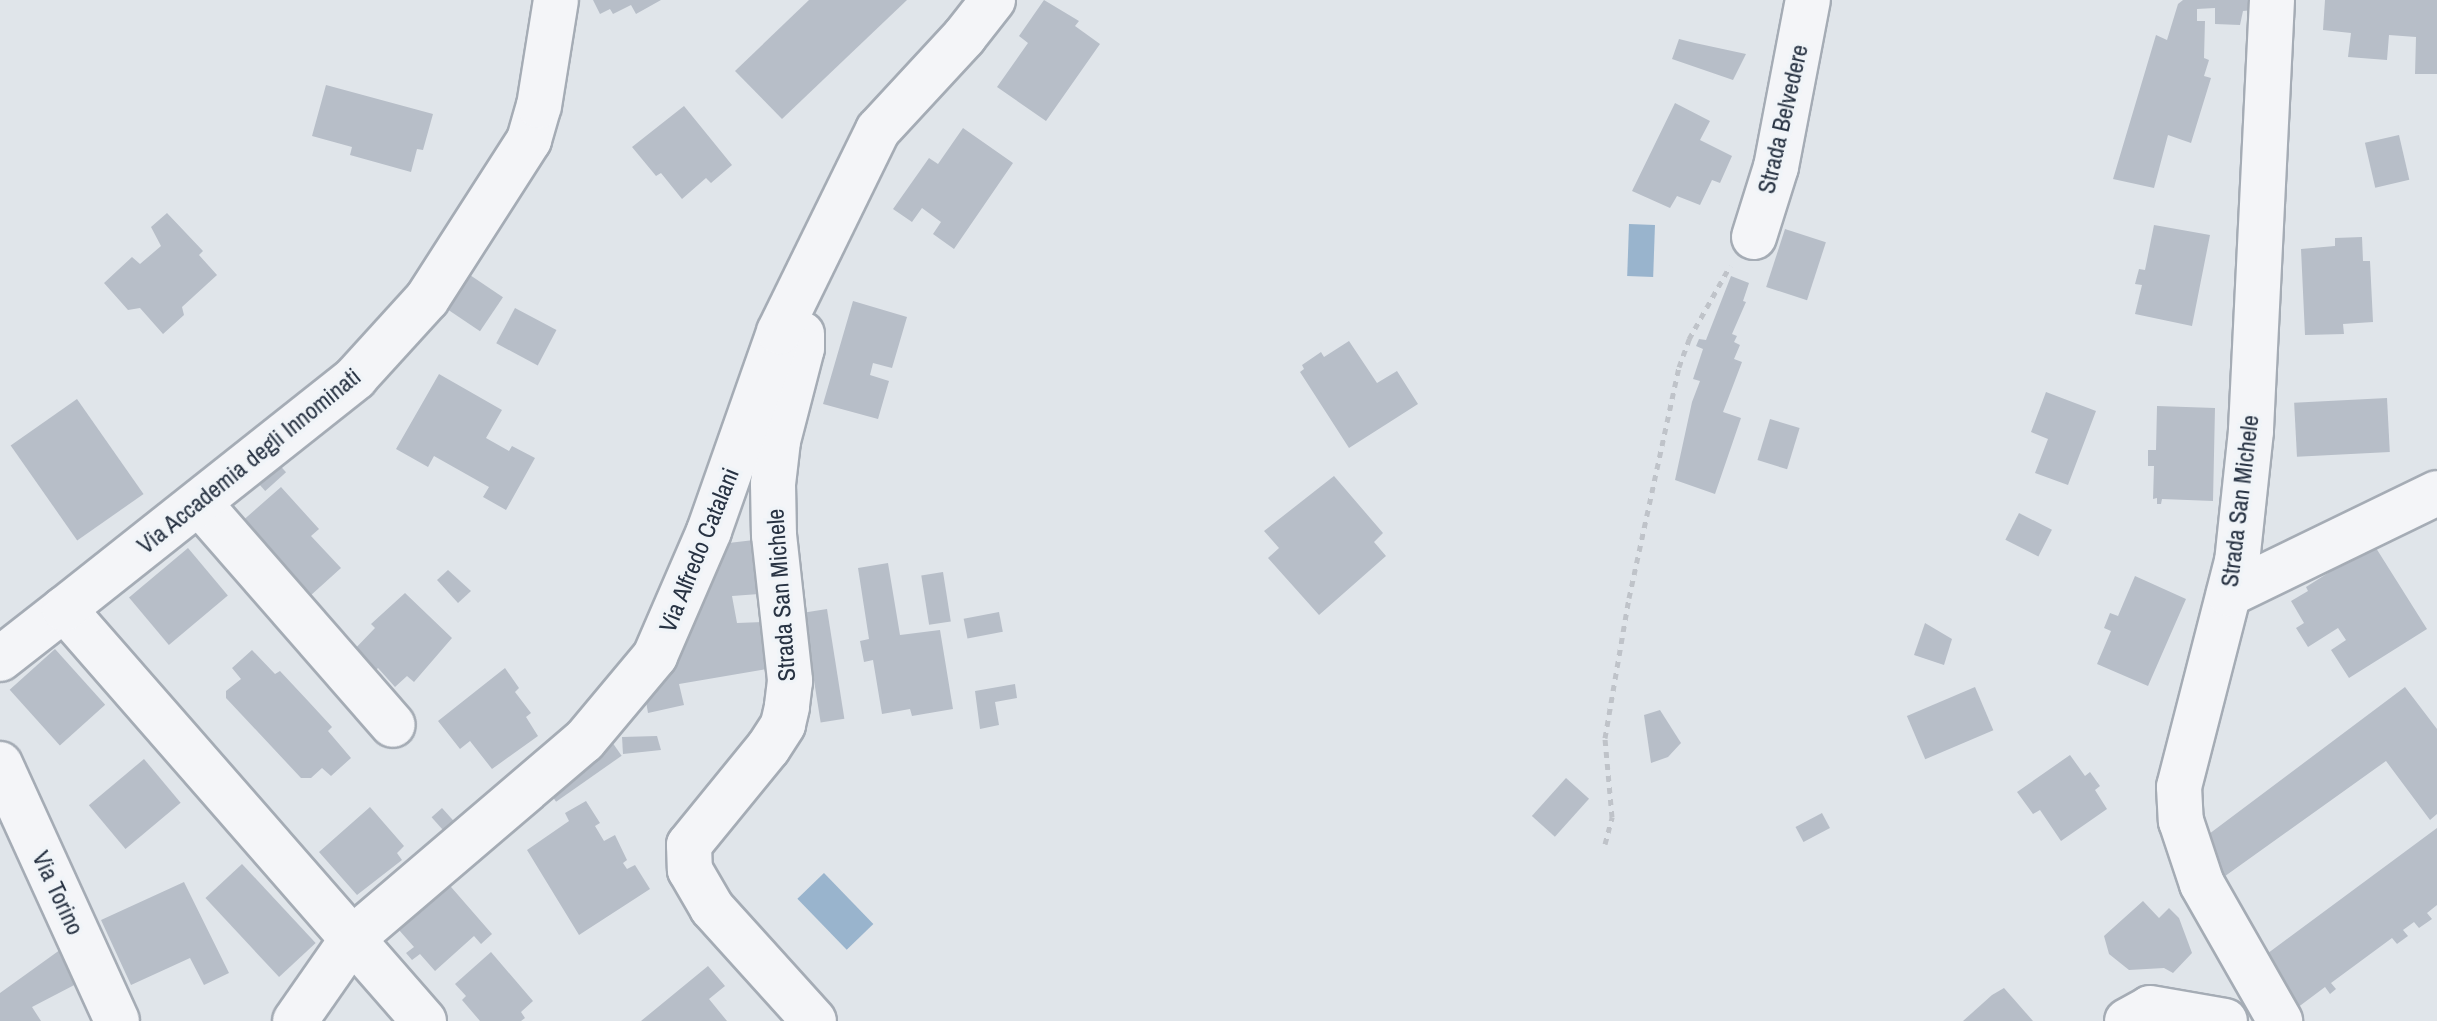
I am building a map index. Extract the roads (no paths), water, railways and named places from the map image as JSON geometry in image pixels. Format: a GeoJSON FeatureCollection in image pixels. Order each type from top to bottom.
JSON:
{"type":"FeatureCollection","features":[{"type":"Feature","properties":{"kind":"street"},"geometry":{"type":"LineString","coordinates":[[522,0],[545,72]]}},
{"type":"Feature","properties":{"kind":"street","name":"Via Accademia degli Innominati"},"geometry":{"type":"LineString","coordinates":[[0,659],[200,504],[355,378],[427,299],[529,140],[545,72],[556,0]]}},
{"type":"Feature","properties":{"kind":"street","name":"Via Alfredo Catalani"},"geometry":{"type":"LineString","coordinates":[[295,1021],[353,938],[584,741],[655,656],[685,594],[779,332],[878,130],[964,37],[993,0]]}},
{"type":"Feature","properties":{"kind":"street","name":"Strada Belvedere"},"geometry":{"type":"LineString","coordinates":[[1754,237],[1776,167],[1808,0]]}},
{"type":"Feature","properties":{"kind":"street","name":"Strada San Michele"},"geometry":{"type":"LineString","coordinates":[[2272,0],[2251,431],[2237,561],[2179,787],[2181,821],[2202,884],[2274,1020]]}},
{"type":"Feature","properties":{"kind":"street","name":"Strada San Michele"},"geometry":{"type":"LineString","coordinates":[[802,285],[802,348],[778,441],[773,484],[774,535],[790,681],[787,707],[783,725],[768,748],[689,845],[690,870],[712,908],[814,1021]]}},
{"type":"Feature","properties":{"kind":"street"},"geometry":{"type":"LineString","coordinates":[[2229,594],[2437,493]]}},
{"type":"Feature","properties":{"kind":"street"},"geometry":{"type":"LineString","coordinates":[[200,504],[393,725]]}},
{"type":"Feature","properties":{"kind":"street"},"geometry":{"type":"LineString","coordinates":[[64,609],[424,1021]]}},
{"type":"Feature","properties":{"kind":"street","name":"Via Torino"},"geometry":{"type":"LineString","coordinates":[[0,764],[117,1021]]}},
{"type":"Feature","properties":{"kind":"street"},"geometry":{"type":"LineString","coordinates":[[2127,1021],[2150,1008],[2225,1021]]}},
{"type":"Feature","properties":{"kind":"water"},"geometry":{"type":"Polygon","coordinates":[[[1629,224],[1655,225],[1653,277],[1627,276],[1629,224]]]}},
{"type":"Feature","properties":{"kind":"water"},"geometry":{"type":"Polygon","coordinates":[[[824,873],[873,924],[847,950],[797,899],[824,873]]]}}]}
